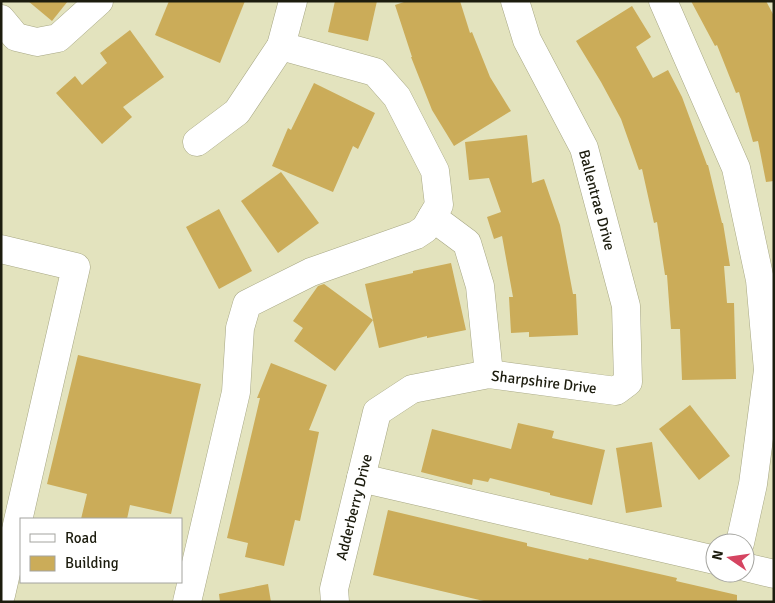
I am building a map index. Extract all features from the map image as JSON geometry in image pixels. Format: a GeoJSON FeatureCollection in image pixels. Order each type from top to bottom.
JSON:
{"type":"FeatureCollection","features":[{"type":"Feature","properties":{"kind":"street"},"geometry":{"type":"LineString","coordinates":[[1,19],[16,37],[38,42],[58,38],[99,1]]}},
{"type":"Feature","properties":{"kind":"street"},"geometry":{"type":"LineString","coordinates":[[197,142],[237,112],[281,46],[293,1]]}},
{"type":"Feature","properties":{"kind":"street","name":"Ballentrae Drive"},"geometry":{"type":"LineString","coordinates":[[515,1],[527,40],[584,148],[626,306],[628,382]]}},
{"type":"Feature","properties":{"kind":"street"},"geometry":{"type":"LineString","coordinates":[[662,1],[736,168],[760,280],[768,370],[753,484],[742,533]]}},
{"type":"Feature","properties":{"kind":"street"},"geometry":{"type":"LineString","coordinates":[[187,602],[236,392],[240,328],[247,304],[311,272],[416,236],[425,228],[439,206],[435,171],[397,97],[375,72],[281,46]]}},
{"type":"Feature","properties":{"kind":"street"},"geometry":{"type":"LineString","coordinates":[[432,217],[467,243],[480,286],[489,374]]}},
{"type":"Feature","properties":{"kind":"street"},"geometry":{"type":"LineString","coordinates":[[1,249],[76,267],[7,545],[1,595]]}},
{"type":"Feature","properties":{"kind":"street","name":"Sharpshire Drive"},"geometry":{"type":"LineString","coordinates":[[376,412],[412,389],[489,374],[616,391],[628,382]]}},
{"type":"Feature","properties":{"kind":"street","name":"Adderberry Drive"},"geometry":{"type":"LineString","coordinates":[[335,602],[334,589],[376,412]]}},
{"type":"Feature","properties":{"kind":"street"},"geometry":{"type":"LineString","coordinates":[[361,478],[705,558]]}},
{"type":"Feature","properties":{"kind":"street"},"geometry":{"type":"LineString","coordinates":[[755,569],[774,574]]}},
{"type":"Feature","properties":{"kind":"building"},"geometry":{"type":"Polygon","coordinates":[[[28,1],[68,1],[52,21],[28,1]]]}},
{"type":"Feature","properties":{"kind":"building"},"geometry":{"type":"Polygon","coordinates":[[[169,1],[245,1],[220,63],[155,35],[169,1]]]}},
{"type":"Feature","properties":{"kind":"building"},"geometry":{"type":"Polygon","coordinates":[[[335,1],[377,1],[368,41],[328,32],[335,1]]]}},
{"type":"Feature","properties":{"kind":"building"},"geometry":{"type":"Polygon","coordinates":[[[407,1],[460,1],[470,33],[472,32],[490,77],[511,111],[454,146],[432,110],[411,57],[395,5],[407,1]]]}},
{"type":"Feature","properties":{"kind":"building"},"geometry":{"type":"Polygon","coordinates":[[[691,1],[766,1],[774,16],[774,181],[766,182],[758,141],[753,142],[739,92],[736,93],[717,45],[715,46],[691,1]]]}},
{"type":"Feature","properties":{"kind":"building"},"geometry":{"type":"Polygon","coordinates":[[[632,6],[651,37],[636,47],[653,78],[668,70],[682,97],[708,165],[723,223],[730,266],[724,266],[727,303],[734,303],[736,379],[682,380],[680,329],[671,329],[667,275],[665,275],[657,222],[654,223],[642,169],[639,170],[621,119],[576,41],[632,6]]]}},
{"type":"Feature","properties":{"kind":"building"},"geometry":{"type":"Polygon","coordinates":[[[130,30],[164,77],[123,107],[132,117],[102,144],[56,93],[75,76],[82,85],[107,63],[100,53],[130,30]]]}},
{"type":"Feature","properties":{"kind":"building"},"geometry":{"type":"Polygon","coordinates":[[[314,83],[375,113],[358,149],[353,146],[333,192],[272,166],[288,128],[291,130],[314,83]]]}},
{"type":"Feature","properties":{"kind":"building"},"geometry":{"type":"Polygon","coordinates":[[[527,135],[532,183],[544,179],[560,225],[573,294],[576,294],[578,335],[529,337],[529,332],[511,333],[509,297],[513,297],[502,236],[494,239],[487,217],[501,212],[489,178],[469,180],[465,142],[527,135]]]}},
{"type":"Feature","properties":{"kind":"building"},"geometry":{"type":"Polygon","coordinates":[[[281,172],[319,223],[278,253],[241,201],[281,172]]]}},
{"type":"Feature","properties":{"kind":"building"},"geometry":{"type":"Polygon","coordinates":[[[219,209],[252,271],[219,289],[186,227],[219,209]]]}},
{"type":"Feature","properties":{"kind":"building"},"geometry":{"type":"Polygon","coordinates":[[[451,263],[466,330],[427,338],[427,336],[379,348],[365,284],[451,263]]]}},
{"type":"Feature","properties":{"kind":"building"},"geometry":{"type":"Polygon","coordinates":[[[324,284],[373,320],[335,371],[294,341],[303,328],[293,321],[318,286],[324,284]]]}},
{"type":"Feature","properties":{"kind":"building"},"geometry":{"type":"Polygon","coordinates":[[[78,355],[201,384],[171,514],[130,505],[127,518],[81,518],[87,494],[47,484],[78,355]]]}},
{"type":"Feature","properties":{"kind":"building"},"geometry":{"type":"Polygon","coordinates":[[[271,363],[327,385],[309,430],[319,432],[300,521],[295,520],[284,566],[245,557],[248,543],[227,538],[260,398],[257,398],[271,363]]]}},
{"type":"Feature","properties":{"kind":"building"},"geometry":{"type":"Polygon","coordinates":[[[690,405],[730,456],[699,480],[659,429],[690,405]]]}},
{"type":"Feature","properties":{"kind":"building"},"geometry":{"type":"Polygon","coordinates":[[[518,423],[554,431],[552,438],[605,450],[592,505],[490,478],[488,482],[473,479],[472,485],[421,472],[432,429],[511,449],[518,423]]]}},
{"type":"Feature","properties":{"kind":"building"},"geometry":{"type":"Polygon","coordinates":[[[652,442],[662,507],[626,513],[616,448],[652,442]]]}},
{"type":"Feature","properties":{"kind":"building"},"geometry":{"type":"Polygon","coordinates":[[[388,510],[527,543],[527,546],[677,578],[676,581],[737,595],[737,602],[488,602],[373,575],[388,510]]]}},
{"type":"Feature","properties":{"kind":"building"},"geometry":{"type":"Polygon","coordinates":[[[268,584],[271,602],[220,602],[219,594],[268,584]]]}}]}
